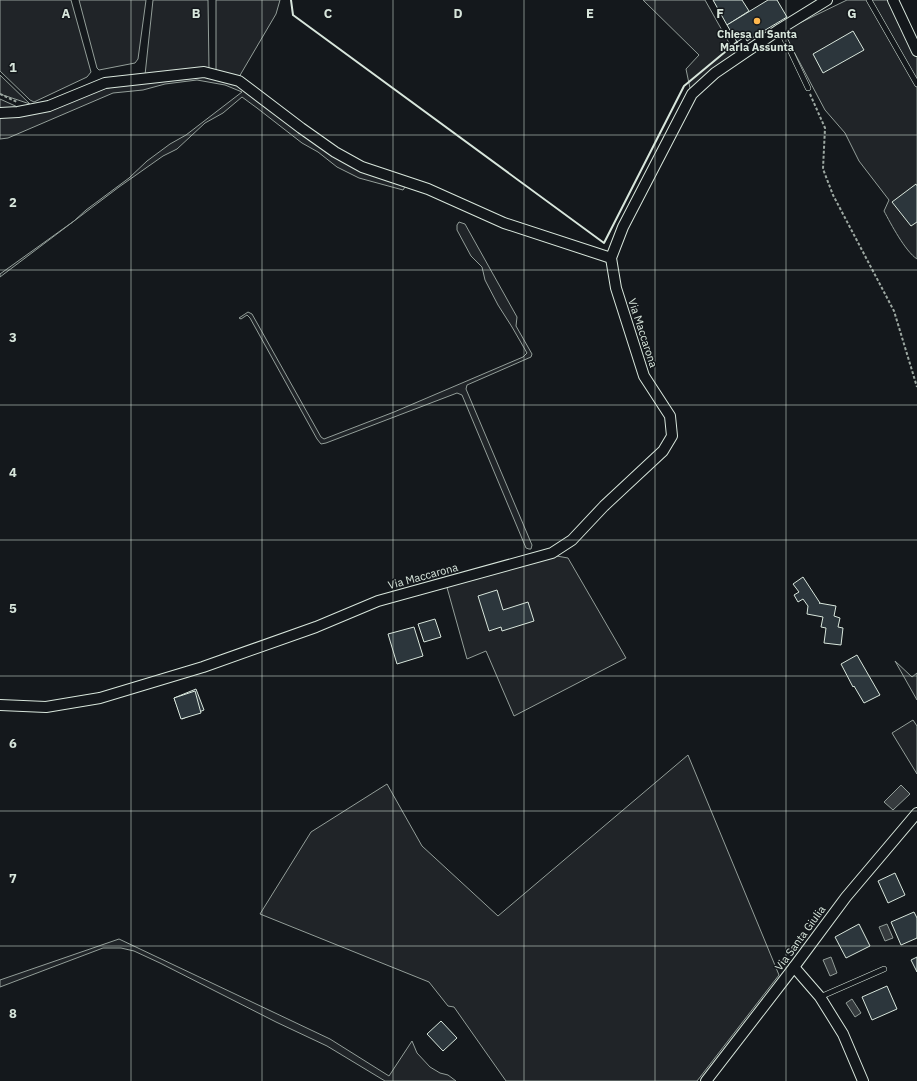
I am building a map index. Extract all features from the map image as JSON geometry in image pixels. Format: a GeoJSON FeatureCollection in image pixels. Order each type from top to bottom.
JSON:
{"type":"FeatureCollection","features":[{"type":"Feature","properties":{"kind":"street"},"geometry":{"type":"LineString","coordinates":[[0,112],[18,112],[49,106],[105,83],[204,72],[239,80],[301,128],[335,152],[362,167],[428,189],[504,223],[611,258],[623,227],[692,94],[715,73],[780,29],[827,0]]}},
{"type":"Feature","properties":{"kind":"street"},"geometry":{"type":"LineString","coordinates":[[893,0],[917,51]]}},
{"type":"Feature","properties":{"kind":"street","name":"Via Maccarona"},"geometry":{"type":"LineString","coordinates":[[0,705],[46,707],[100,698],[203,667],[316,627],[378,601],[552,553],[572,540],[604,506],[663,451],[672,436],[670,416],[644,376],[616,288],[611,258]]}},
{"type":"Feature","properties":{"kind":"street","name":"Via Santa Giulia"},"geometry":{"type":"LineString","coordinates":[[706,1081],[794,967],[846,896],[917,813]]}},
{"type":"Feature","properties":{"kind":"street"},"geometry":{"type":"LineString","coordinates":[[794,967],[820,997],[843,1034],[863,1081]]}},
{"type":"Feature","properties":{"kind":"lane"},"geometry":{"type":"LineString","coordinates":[[869,0],[917,84]]}},
{"type":"Feature","properties":{"kind":"lane"},"geometry":{"type":"LineString","coordinates":[[780,29],[808,88]]}},
{"type":"Feature","properties":{"kind":"lane"},"geometry":{"type":"LineString","coordinates":[[820,997],[884,969]]}},
{"type":"Feature","properties":{"kind":"path"},"geometry":{"type":"LineString","coordinates":[[808,88],[825,128],[823,168],[833,195],[894,311],[917,387]]}},
{"type":"Feature","properties":{"kind":"shaded area"},"geometry":{"type":"Polygon","coordinates":[[[0,0],[71,0],[91,72],[87,77],[34,102],[30,100],[0,71],[0,0]]]}},
{"type":"Feature","properties":{"kind":"shaded area"},"geometry":{"type":"Polygon","coordinates":[[[79,0],[146,0],[138,59],[135,63],[99,70],[97,68],[79,0]]]}},
{"type":"Feature","properties":{"kind":"shaded area"},"geometry":{"type":"Polygon","coordinates":[[[153,0],[208,0],[209,70],[145,75],[153,0]]]}},
{"type":"Feature","properties":{"kind":"shaded area"},"geometry":{"type":"Polygon","coordinates":[[[216,0],[280,0],[276,14],[239,77],[219,72],[216,69],[216,0]]]}},
{"type":"Feature","properties":{"kind":"shaded area"},"geometry":{"type":"Polygon","coordinates":[[[643,0],[705,0],[737,57],[691,93],[686,69],[699,55],[643,0]]]}},
{"type":"Feature","properties":{"kind":"shaded area"},"geometry":{"type":"Polygon","coordinates":[[[847,0],[891,0],[917,53],[917,259],[903,244],[884,211],[889,200],[859,161],[845,133],[825,110],[783,31],[847,0]]]}},
{"type":"Feature","properties":{"kind":"shaded area"},"geometry":{"type":"Polygon","coordinates":[[[0,75],[30,104],[0,94],[0,75]]]}},
{"type":"Feature","properties":{"kind":"shaded area"},"geometry":{"type":"Polygon","coordinates":[[[199,76],[236,84],[277,116],[404,185],[405,187],[403,190],[359,178],[337,167],[318,152],[302,143],[242,97],[223,113],[205,123],[177,149],[163,156],[119,187],[0,277],[0,274],[74,221],[86,210],[129,178],[147,161],[170,144],[186,135],[242,92],[225,85],[197,80],[165,84],[143,90],[113,93],[8,138],[0,139],[0,115],[103,89],[148,80],[199,76]]]}},
{"type":"Feature","properties":{"kind":"shaded area"},"geometry":{"type":"Polygon","coordinates":[[[0,99],[22,109],[0,110],[0,99]]]}},
{"type":"Feature","properties":{"kind":"shaded area"},"geometry":{"type":"Polygon","coordinates":[[[459,222],[465,224],[517,317],[516,326],[532,354],[531,357],[467,385],[466,389],[532,545],[531,549],[526,548],[462,395],[457,393],[321,444],[250,318],[247,315],[241,319],[239,318],[248,312],[252,314],[321,437],[324,439],[394,412],[523,357],[527,353],[498,305],[485,280],[482,267],[471,256],[457,230],[457,225],[459,222]]]}},
{"type":"Feature","properties":{"kind":"shaded area"},"geometry":{"type":"Polygon","coordinates":[[[551,555],[568,558],[626,658],[514,716],[486,651],[467,659],[446,584],[551,555]]]}},
{"type":"Feature","properties":{"kind":"shaded area"},"geometry":{"type":"Polygon","coordinates":[[[895,661],[912,677],[917,673],[917,700],[895,661]]]}},
{"type":"Feature","properties":{"kind":"shaded area"},"geometry":{"type":"Polygon","coordinates":[[[913,720],[917,726],[917,774],[892,733],[913,720]]]}},
{"type":"Feature","properties":{"kind":"shaded area"},"geometry":{"type":"Polygon","coordinates":[[[688,755],[779,975],[697,1081],[506,1081],[454,1007],[448,1006],[429,982],[260,914],[311,832],[387,784],[422,846],[498,916],[688,755]]]}},
{"type":"Feature","properties":{"kind":"shaded area"},"geometry":{"type":"Polygon","coordinates":[[[901,785],[910,794],[893,810],[884,802],[901,785]]]}},
{"type":"Feature","properties":{"kind":"shaded area"},"geometry":{"type":"Polygon","coordinates":[[[887,924],[893,938],[885,941],[879,927],[887,924]]]}},
{"type":"Feature","properties":{"kind":"shaded area"},"geometry":{"type":"Polygon","coordinates":[[[119,939],[330,1039],[389,1076],[412,1041],[417,1053],[430,1067],[440,1073],[448,1075],[456,1081],[385,1081],[327,1046],[276,1022],[160,963],[134,951],[121,948],[103,948],[0,987],[0,980],[119,939]]]}},
{"type":"Feature","properties":{"kind":"shaded area"},"geometry":{"type":"Polygon","coordinates":[[[831,957],[837,973],[830,976],[823,960],[831,957]]]}},
{"type":"Feature","properties":{"kind":"shaded area"},"geometry":{"type":"Polygon","coordinates":[[[852,999],[861,1013],[855,1017],[846,1003],[852,999]]]}},
{"type":"Feature","properties":{"kind":"building"},"geometry":{"type":"Polygon","coordinates":[[[713,0],[742,0],[749,11],[727,25],[713,0]]]}},
{"type":"Feature","properties":{"kind":"building","name":"Chiesa di Santa Maria Assunta"},"geometry":{"type":"Polygon","coordinates":[[[768,0],[777,0],[787,17],[747,41],[745,37],[737,42],[727,25],[768,0]]]}},
{"type":"Feature","properties":{"kind":"building"},"geometry":{"type":"Polygon","coordinates":[[[853,31],[864,50],[823,73],[813,54],[853,31]]]}},
{"type":"Feature","properties":{"kind":"building"},"geometry":{"type":"Polygon","coordinates":[[[916,184],[917,222],[911,226],[892,202],[916,184]]]}},
{"type":"Feature","properties":{"kind":"building"},"geometry":{"type":"Polygon","coordinates":[[[803,577],[819,603],[836,606],[834,616],[840,618],[838,627],[843,628],[841,645],[824,643],[826,628],[821,627],[823,617],[807,614],[808,606],[803,599],[798,602],[794,595],[799,592],[793,584],[803,577]]]}},
{"type":"Feature","properties":{"kind":"building"},"geometry":{"type":"Polygon","coordinates":[[[497,590],[503,610],[528,602],[534,621],[502,631],[501,627],[489,631],[478,596],[497,590]]]}},
{"type":"Feature","properties":{"kind":"building"},"geometry":{"type":"Polygon","coordinates":[[[435,619],[441,637],[424,642],[418,624],[435,619]]]}},
{"type":"Feature","properties":{"kind":"building"},"geometry":{"type":"Polygon","coordinates":[[[414,627],[423,656],[397,664],[388,634],[414,627]]]}},
{"type":"Feature","properties":{"kind":"building"},"geometry":{"type":"Polygon","coordinates":[[[857,655],[880,695],[864,703],[854,686],[853,687],[841,664],[857,655]]]}},
{"type":"Feature","properties":{"kind":"building"},"geometry":{"type":"Polygon","coordinates":[[[196,689],[204,710],[182,719],[174,698],[196,689]]]}},
{"type":"Feature","properties":{"kind":"building"},"geometry":{"type":"Polygon","coordinates":[[[195,691],[201,713],[181,719],[174,698],[195,691]]]}},
{"type":"Feature","properties":{"kind":"building"},"geometry":{"type":"Polygon","coordinates":[[[895,873],[905,895],[888,903],[878,881],[895,873]]]}},
{"type":"Feature","properties":{"kind":"building"},"geometry":{"type":"Polygon","coordinates":[[[914,912],[917,918],[917,938],[901,945],[891,922],[914,912]]]}},
{"type":"Feature","properties":{"kind":"building"},"geometry":{"type":"Polygon","coordinates":[[[859,924],[870,946],[846,958],[835,937],[859,924]]]}},
{"type":"Feature","properties":{"kind":"building"},"geometry":{"type":"Polygon","coordinates":[[[917,957],[917,972],[911,960],[917,957]]]}},
{"type":"Feature","properties":{"kind":"building"},"geometry":{"type":"Polygon","coordinates":[[[887,986],[897,1009],[872,1020],[862,997],[887,986]]]}},
{"type":"Feature","properties":{"kind":"building"},"geometry":{"type":"Polygon","coordinates":[[[441,1021],[457,1038],[443,1051],[427,1034],[441,1021]]]}},
{"type":"Feature","properties":{"kind":"wall"},"geometry":{"type":"LineString","coordinates":[[291,0],[293,15],[604,243],[684,86],[737,42]]}},
{"type":"Feature","properties":{"kind":"place","name":"Chiesa di Santa Maria Assunta"},"geometry":{"type":"Point","coordinates":[757,21]}}]}
